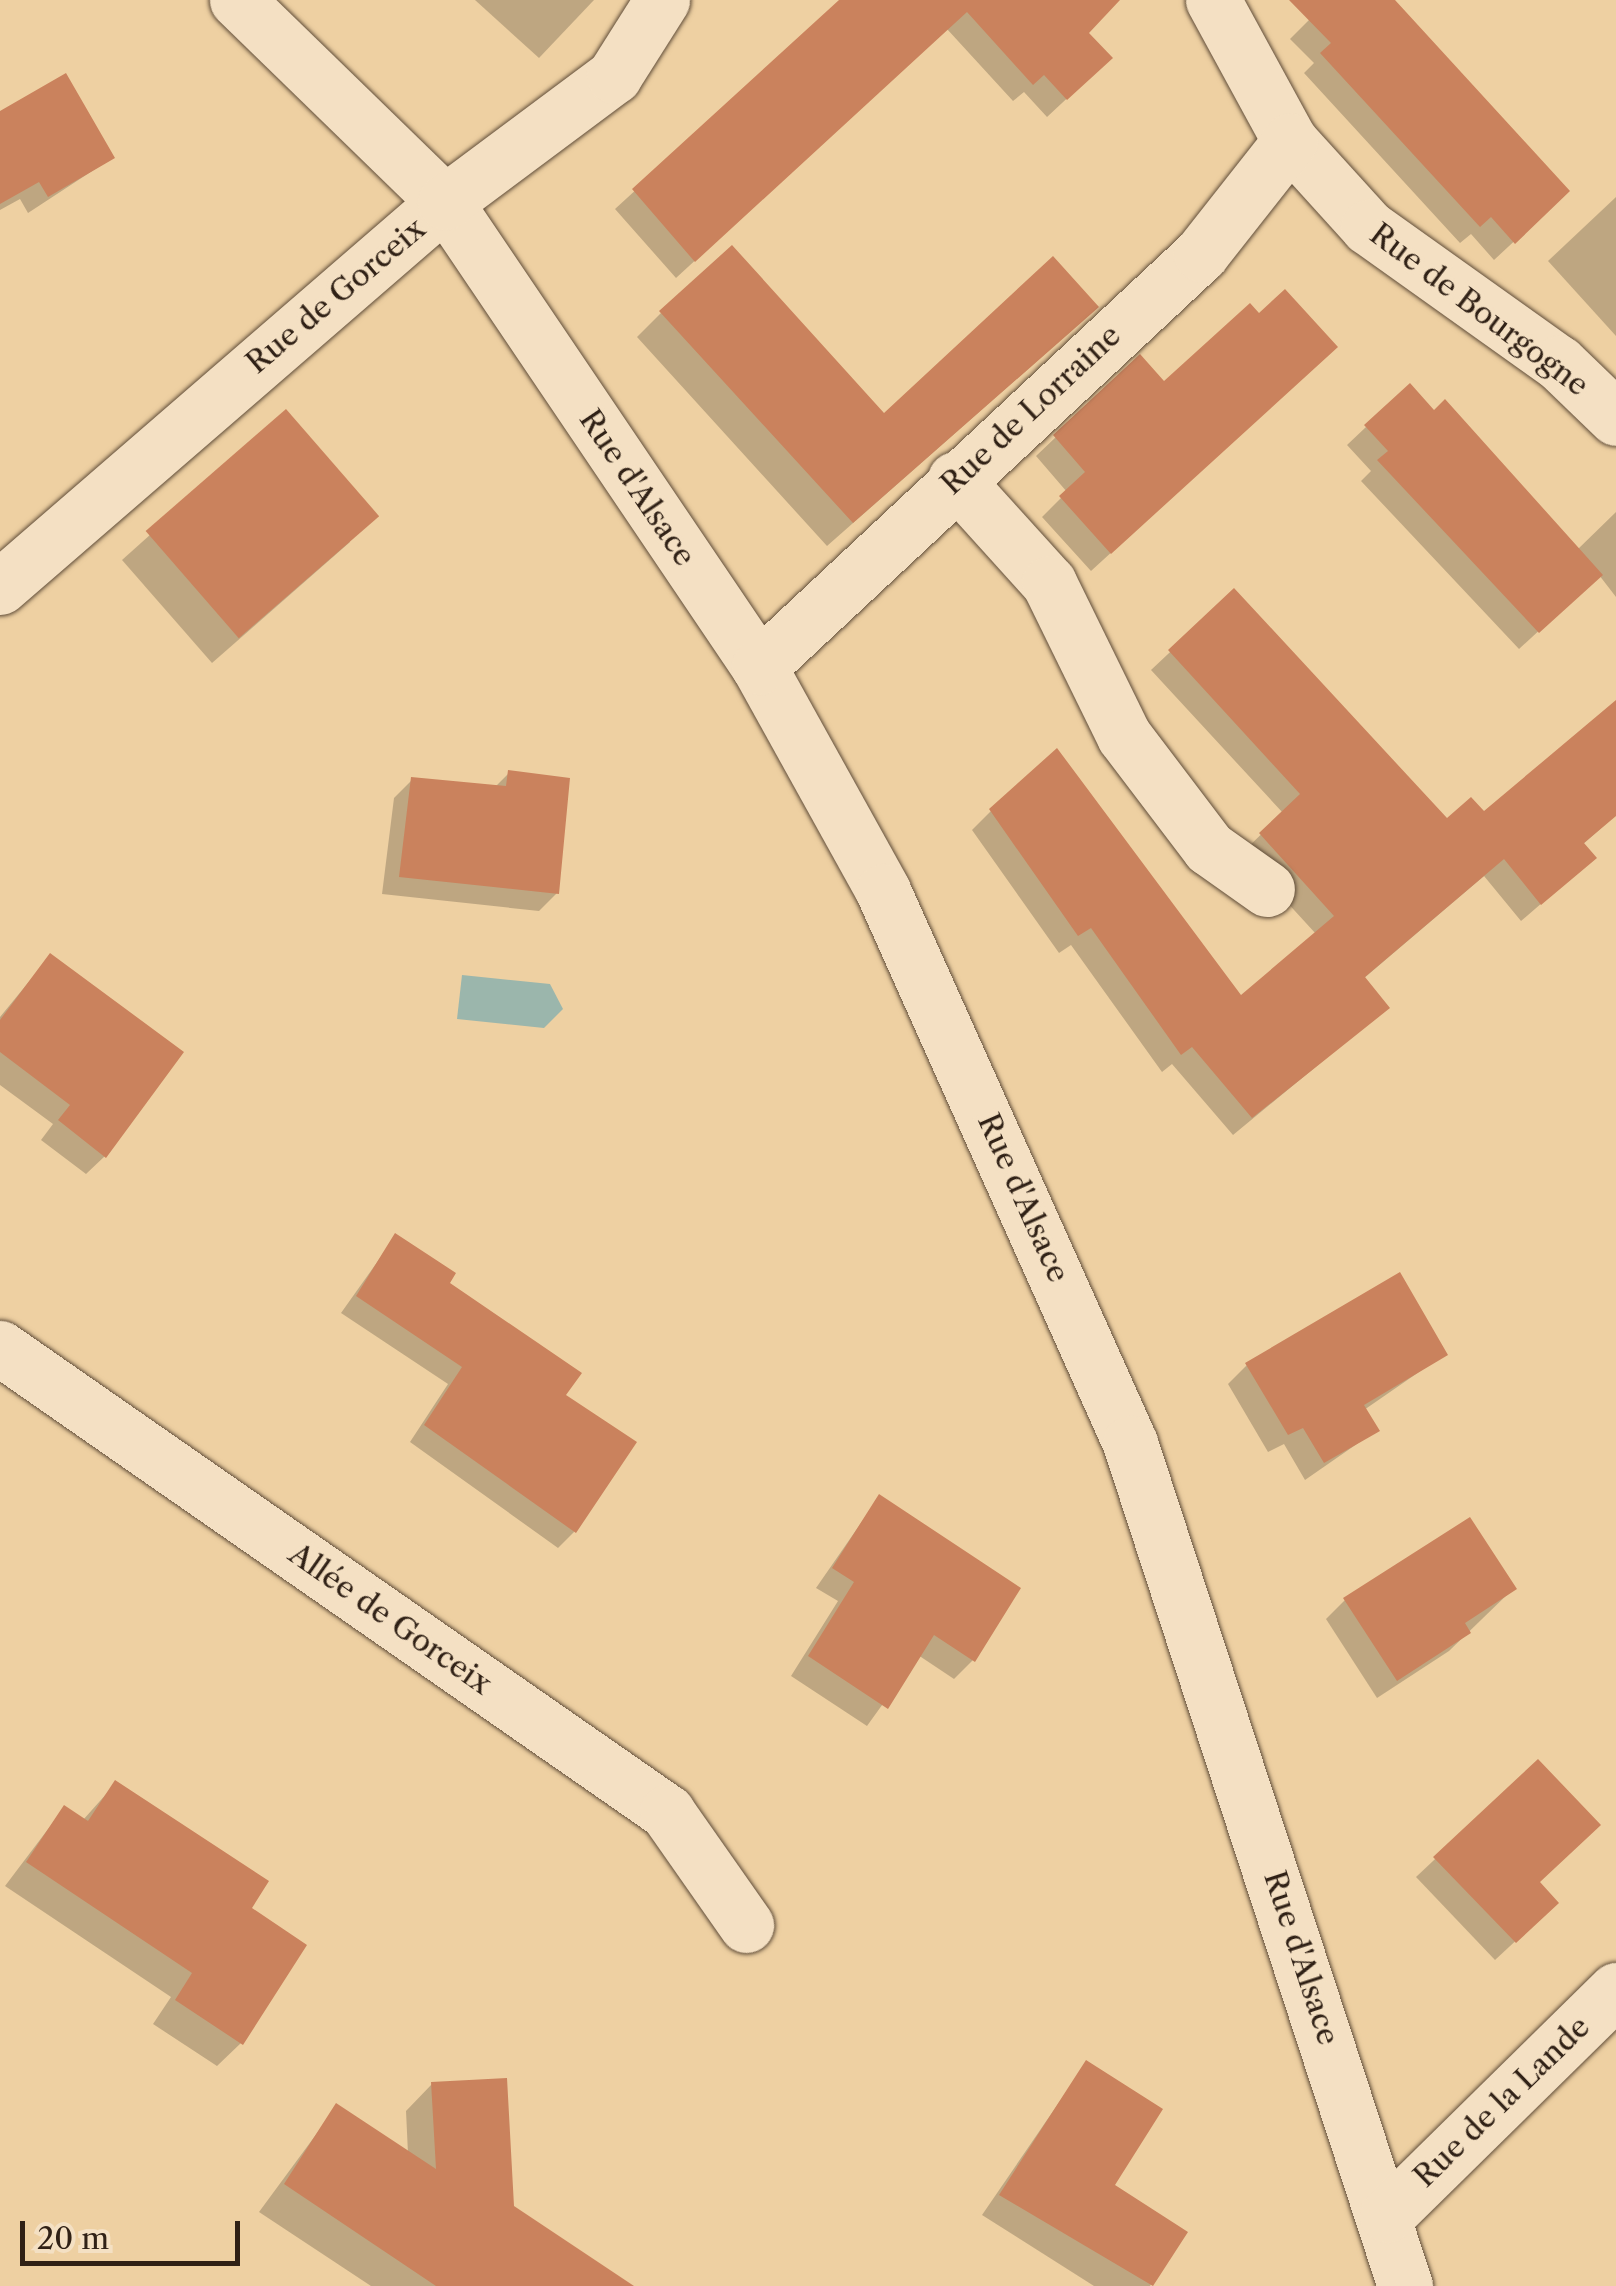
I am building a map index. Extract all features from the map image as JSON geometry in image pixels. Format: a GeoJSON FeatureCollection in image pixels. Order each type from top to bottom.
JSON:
{"type":"FeatureCollection","features":[{"type":"Feature","properties":{"kind":"street","name":"Rue d'Alsace"},"geometry":{"type":"LineString","coordinates":[[236,0],[445,202],[759,667],[884,891],[1130,1443],[1387,2214],[1406,2286]]}},
{"type":"Feature","properties":{"kind":"street","name":"Rue de Gorceix"},"geometry":{"type":"LineString","coordinates":[[0,587],[445,202],[614,76],[662,0]]}},
{"type":"Feature","properties":{"kind":"street","name":"Rue de Bourgogne"},"geometry":{"type":"LineString","coordinates":[[1214,0],[1290,141],[1368,228],[1559,362],[1616,418]]}},
{"type":"Feature","properties":{"kind":"street","name":"Rue de Lorraine"},"geometry":{"type":"LineString","coordinates":[[759,667],[955,479],[1201,254],[1290,141]]}},
{"type":"Feature","properties":{"kind":"street"},"geometry":{"type":"LineString","coordinates":[[955,479],[1049,582],[1124,736],[1209,848],[1267,889]]}},
{"type":"Feature","properties":{"kind":"street","name":"Allée de Gorceix"},"geometry":{"type":"LineString","coordinates":[[0,1348],[667,1812],[746,1926]]}},
{"type":"Feature","properties":{"kind":"street","name":"Rue de la Lande"},"geometry":{"type":"LineString","coordinates":[[1387,2214],[1616,1990]]}},
{"type":"Feature","properties":{"kind":"shaded area"},"geometry":{"type":"Polygon","coordinates":[[[462,975],[550,984],[563,1009],[544,1028],[457,1019],[462,975]]]}},
{"type":"Feature","properties":{"kind":"building"},"geometry":{"type":"Polygon","coordinates":[[[839,0],[1120,0],[1089,33],[1113,58],[1067,100],[1044,75],[1033,85],[967,12],[695,262],[632,189],[839,0]]]}},
{"type":"Feature","properties":{"kind":"building"},"geometry":{"type":"Polygon","coordinates":[[[1289,0],[1395,0],[1570,191],[1515,244],[1491,217],[1480,227],[1320,53],[1331,43],[1289,0]]]}},
{"type":"Feature","properties":{"kind":"building"},"geometry":{"type":"Polygon","coordinates":[[[66,73],[115,158],[48,197],[39,182],[0,204],[0,111],[66,73]]]}},
{"type":"Feature","properties":{"kind":"building"},"geometry":{"type":"Polygon","coordinates":[[[732,245],[884,413],[1053,256],[1099,307],[853,523],[659,311],[732,245]]]}},
{"type":"Feature","properties":{"kind":"building"},"geometry":{"type":"Polygon","coordinates":[[[1285,289],[1338,347],[1111,554],[1059,496],[1085,472],[1053,435],[1140,354],[1164,381],[1250,303],[1259,313],[1285,289]]]}},
{"type":"Feature","properties":{"kind":"building"},"geometry":{"type":"Polygon","coordinates":[[[1410,383],[1434,410],[1445,399],[1603,575],[1539,633],[1377,460],[1388,451],[1364,425],[1410,383]]]}},
{"type":"Feature","properties":{"kind":"building"},"geometry":{"type":"Polygon","coordinates":[[[286,409],[379,516],[239,638],[146,531],[286,409]]]}},
{"type":"Feature","properties":{"kind":"building"},"geometry":{"type":"Polygon","coordinates":[[[1234,588],[1447,818],[1471,797],[1484,811],[1616,700],[1616,816],[1584,843],[1597,858],[1541,905],[1504,859],[1365,977],[1390,1008],[1252,1118],[1192,1047],[1181,1055],[1091,928],[1078,936],[989,809],[1057,748],[1241,995],[1334,916],[1259,833],[1300,794],[1168,650],[1234,588]]]}},
{"type":"Feature","properties":{"kind":"building"},"geometry":{"type":"Polygon","coordinates":[[[508,770],[570,778],[559,894],[399,877],[411,777],[506,786],[508,770]]]}},
{"type":"Feature","properties":{"kind":"building"},"geometry":{"type":"Polygon","coordinates":[[[50,953],[184,1052],[106,1158],[58,1120],[70,1105],[0,1052],[0,1020],[50,953]]]}},
{"type":"Feature","properties":{"kind":"building"},"geometry":{"type":"Polygon","coordinates":[[[395,1233],[456,1273],[450,1283],[582,1373],[566,1395],[637,1442],[576,1533],[424,1425],[462,1367],[356,1296],[395,1233]]]}},
{"type":"Feature","properties":{"kind":"building"},"geometry":{"type":"Polygon","coordinates":[[[1400,1272],[1448,1355],[1364,1405],[1380,1431],[1324,1463],[1303,1428],[1288,1435],[1245,1363],[1400,1272]]]}},
{"type":"Feature","properties":{"kind":"building"},"geometry":{"type":"Polygon","coordinates":[[[879,1494],[1021,1588],[975,1662],[934,1635],[888,1709],[808,1656],[854,1582],[832,1568],[879,1494]]]}},
{"type":"Feature","properties":{"kind":"building"},"geometry":{"type":"Polygon","coordinates":[[[1470,1517],[1517,1589],[1465,1623],[1471,1633],[1397,1681],[1343,1598],[1470,1517]]]}},
{"type":"Feature","properties":{"kind":"building"},"geometry":{"type":"Polygon","coordinates":[[[1538,1759],[1601,1825],[1540,1882],[1559,1903],[1516,1943],[1433,1857],[1538,1759]]]}},
{"type":"Feature","properties":{"kind":"building"},"geometry":{"type":"Polygon","coordinates":[[[115,1780],[269,1881],[252,1908],[307,1945],[243,2045],[175,2000],[192,1973],[26,1862],[64,1805],[88,1821],[115,1780]]]}},
{"type":"Feature","properties":{"kind":"building"},"geometry":{"type":"Polygon","coordinates":[[[1086,2060],[1163,2109],[1115,2185],[1188,2232],[1153,2286],[999,2195],[1086,2060]]]}},
{"type":"Feature","properties":{"kind":"building"},"geometry":{"type":"Polygon","coordinates":[[[507,2078],[514,2206],[634,2286],[436,2286],[284,2184],[336,2103],[436,2169],[431,2082],[507,2078]]]}}]}
